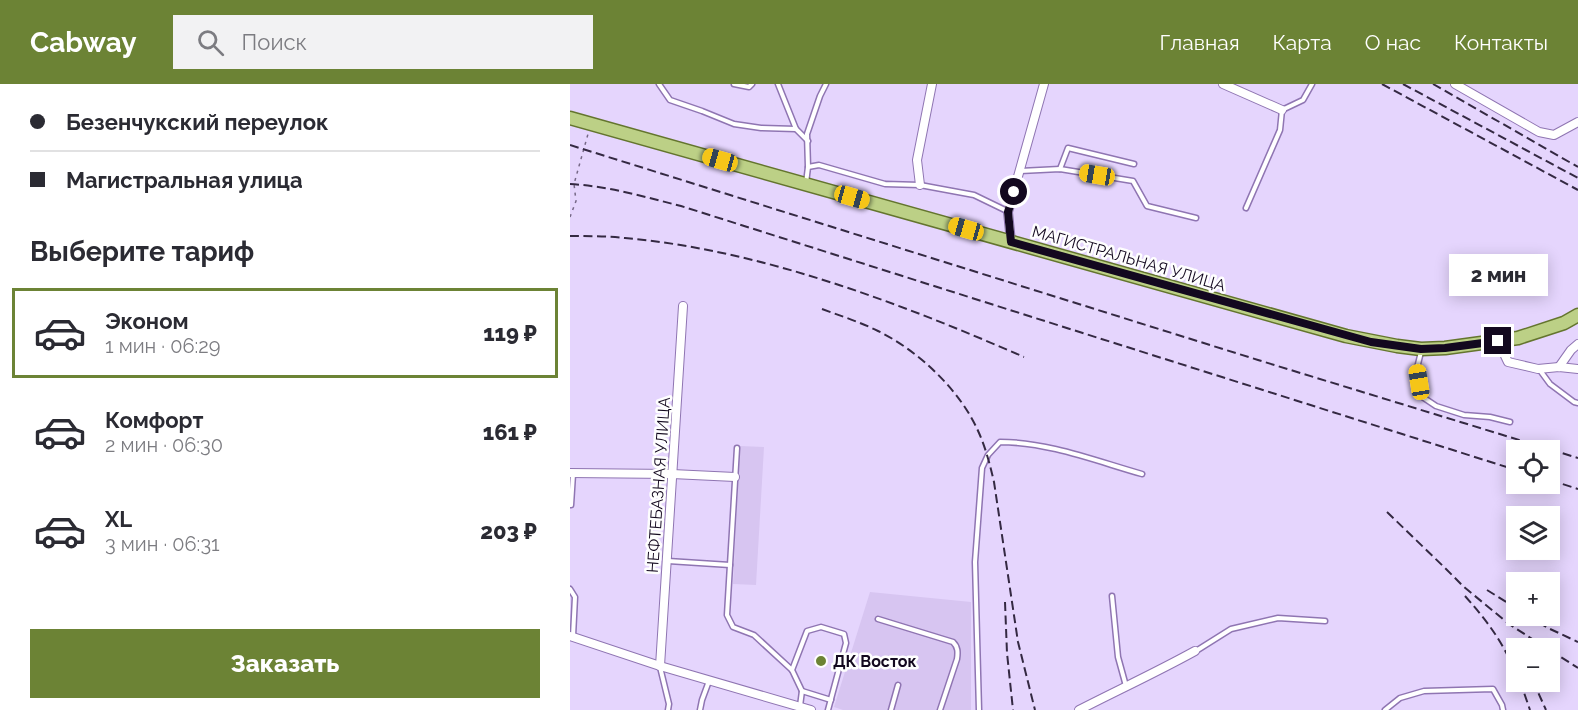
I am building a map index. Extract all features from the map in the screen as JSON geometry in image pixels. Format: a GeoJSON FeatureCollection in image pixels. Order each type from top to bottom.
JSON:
{"type":"FeatureCollection","features":[{"type":"Feature","properties":{"kind":"main road","name":"МАГИСТРАЛЬНАЯ УЛИЦА"},"geometry":{"type":"LineString","coordinates":[[570,118],[1346,336],[1388,345],[1421,349],[1445,348],[1518,338],[1564,323],[1578,315]]}},
{"type":"Feature","properties":{"kind":"street"},"geometry":{"type":"LineString","coordinates":[[920,185],[917,160],[932,84]]}},
{"type":"Feature","properties":{"kind":"street"},"geometry":{"type":"LineString","coordinates":[[1011,242],[1008,212],[1044,84]]}},
{"type":"Feature","properties":{"kind":"street"},"geometry":{"type":"LineString","coordinates":[[1223,84],[1282,110]]}},
{"type":"Feature","properties":{"kind":"street"},"geometry":{"type":"LineString","coordinates":[[1455,84],[1539,132],[1554,135],[1578,122]]}},
{"type":"Feature","properties":{"kind":"street","name":"НЕФТЕБАЗНАЯ УЛИЦА"},"geometry":{"type":"LineString","coordinates":[[660,666],[683,306]]}},
{"type":"Feature","properties":{"kind":"street"},"geometry":{"type":"LineString","coordinates":[[1498,341],[1508,362],[1538,369],[1559,367],[1578,369]]}},
{"type":"Feature","properties":{"kind":"street"},"geometry":{"type":"LineString","coordinates":[[1559,367],[1578,344]]}},
{"type":"Feature","properties":{"kind":"street"},"geometry":{"type":"LineString","coordinates":[[572,473],[735,477]]}},
{"type":"Feature","properties":{"kind":"street"},"geometry":{"type":"LineString","coordinates":[[571,636],[660,666],[811,710]]}},
{"type":"Feature","properties":{"kind":"street"},"geometry":{"type":"LineString","coordinates":[[1079,710],[1154,674],[1195,651]]}},
{"type":"Feature","properties":{"kind":"lane"},"geometry":{"type":"LineString","coordinates":[[659,84],[670,100],[734,124],[761,128],[796,129]]}},
{"type":"Feature","properties":{"kind":"lane"},"geometry":{"type":"LineString","coordinates":[[734,84],[748,87],[752,84]]}},
{"type":"Feature","properties":{"kind":"lane"},"geometry":{"type":"LineString","coordinates":[[778,84],[796,129],[808,141]]}},
{"type":"Feature","properties":{"kind":"lane"},"geometry":{"type":"LineString","coordinates":[[806,184],[807,134],[826,84]]}},
{"type":"Feature","properties":{"kind":"lane"},"geometry":{"type":"LineString","coordinates":[[1246,208],[1280,130],[1282,110],[1303,100],[1312,84]]}},
{"type":"Feature","properties":{"kind":"lane"},"geometry":{"type":"LineString","coordinates":[[1060,169],[1068,148],[1134,164]]}},
{"type":"Feature","properties":{"kind":"lane"},"geometry":{"type":"LineString","coordinates":[[808,167],[819,165],[885,184],[920,185],[974,195],[1008,212]]}},
{"type":"Feature","properties":{"kind":"lane"},"geometry":{"type":"LineString","coordinates":[[1020,171],[1060,169],[1133,181],[1147,206],[1196,218]]}},
{"type":"Feature","properties":{"kind":"lane"},"geometry":{"type":"LineString","coordinates":[[1421,349],[1417,368],[1421,396],[1436,406],[1464,415],[1490,417],[1510,422]]}},
{"type":"Feature","properties":{"kind":"lane"},"geometry":{"type":"LineString","coordinates":[[1538,369],[1550,384],[1578,403]]}},
{"type":"Feature","properties":{"kind":"lane"},"geometry":{"type":"LineString","coordinates":[[979,710],[975,562],[982,468],[988,455],[1000,442],[1014,442],[1045,447],[1142,474]]}},
{"type":"Feature","properties":{"kind":"lane"},"geometry":{"type":"LineString","coordinates":[[737,448],[728,615],[734,627],[754,635],[792,670],[802,691],[800,707]]}},
{"type":"Feature","properties":{"kind":"lane"},"geometry":{"type":"LineString","coordinates":[[570,505],[572,473]]}},
{"type":"Feature","properties":{"kind":"lane"},"geometry":{"type":"LineString","coordinates":[[666,561],[730,565]]}},
{"type":"Feature","properties":{"kind":"lane"},"geometry":{"type":"LineString","coordinates":[[570,589],[575,597],[571,636]]}},
{"type":"Feature","properties":{"kind":"lane"},"geometry":{"type":"LineString","coordinates":[[1112,596],[1118,657],[1126,686]]}},
{"type":"Feature","properties":{"kind":"lane"},"geometry":{"type":"LineString","coordinates":[[1195,651],[1232,629],[1278,618],[1325,621]]}},
{"type":"Feature","properties":{"kind":"lane"},"geometry":{"type":"LineString","coordinates":[[878,619],[953,642],[957,646],[957,659],[940,710]]}},
{"type":"Feature","properties":{"kind":"lane"},"geometry":{"type":"LineString","coordinates":[[792,670],[807,631],[821,627],[844,634],[846,643],[828,710]]}},
{"type":"Feature","properties":{"kind":"lane"},"geometry":{"type":"LineString","coordinates":[[660,666],[669,704],[668,710]]}},
{"type":"Feature","properties":{"kind":"lane"},"geometry":{"type":"LineString","coordinates":[[700,710],[709,680]]}},
{"type":"Feature","properties":{"kind":"lane"},"geometry":{"type":"LineString","coordinates":[[891,710],[898,685]]}},
{"type":"Feature","properties":{"kind":"lane"},"geometry":{"type":"LineString","coordinates":[[1385,710],[1400,698],[1424,691],[1493,689],[1503,710]]}},
{"type":"Feature","properties":{"kind":"lane"},"geometry":{"type":"LineString","coordinates":[[802,691],[831,700]]}},
{"type":"Feature","properties":{"kind":"path"},"geometry":{"type":"LineString","coordinates":[[570,217],[576,201],[574,184],[591,124]]}},
{"type":"Feature","properties":{"kind":"shaded area"},"geometry":{"type":"Polygon","coordinates":[[[740,446],[764,447],[756,585],[733,584],[740,446]]]}},
{"type":"Feature","properties":{"kind":"shaded area"},"geometry":{"type":"Polygon","coordinates":[[[870,592],[971,602],[971,710],[843,710],[834,707],[870,592]]]}},
{"type":"Feature","properties":{"kind":"railway"},"geometry":{"type":"LineString","coordinates":[[1382,84],[1578,190]]}},
{"type":"Feature","properties":{"kind":"railway"},"geometry":{"type":"LineString","coordinates":[[1403,84],[1578,178]]}},
{"type":"Feature","properties":{"kind":"railway"},"geometry":{"type":"LineString","coordinates":[[1433,84],[1578,167]]}},
{"type":"Feature","properties":{"kind":"railway"},"geometry":{"type":"LineString","coordinates":[[570,145],[1578,458]]}},
{"type":"Feature","properties":{"kind":"railway"},"geometry":{"type":"LineString","coordinates":[[570,184],[612,189],[681,206],[1506,467]]}},
{"type":"Feature","properties":{"kind":"railway"},"geometry":{"type":"LineString","coordinates":[[570,236],[618,237],[676,244],[778,267],[879,299],[1024,357]]}},
{"type":"Feature","properties":{"kind":"railway"},"geometry":{"type":"LineString","coordinates":[[822,309],[871,328],[909,349],[950,388],[971,417],[984,445],[994,482],[1018,642],[1035,710]]}},
{"type":"Feature","properties":{"kind":"railway"},"geometry":{"type":"LineString","coordinates":[[1560,483],[1578,489]]}},
{"type":"Feature","properties":{"kind":"railway"},"geometry":{"type":"LineString","coordinates":[[1387,512],[1464,587],[1509,624],[1531,638]]}},
{"type":"Feature","properties":{"kind":"railway"},"geometry":{"type":"LineString","coordinates":[[1487,590],[1506,602]]}},
{"type":"Feature","properties":{"kind":"railway"},"geometry":{"type":"LineString","coordinates":[[1465,596],[1494,632],[1506,653]]}},
{"type":"Feature","properties":{"kind":"railway"},"geometry":{"type":"LineString","coordinates":[[1005,602],[1013,710]]}},
{"type":"Feature","properties":{"kind":"railway"},"geometry":{"type":"LineString","coordinates":[[1545,626],[1578,642]]}},
{"type":"Feature","properties":{"kind":"railway"},"geometry":{"type":"LineString","coordinates":[[1560,656],[1578,668]]}},
{"type":"Feature","properties":{"kind":"railway"},"geometry":{"type":"LineString","coordinates":[[1524,692],[1530,710]]}},
{"type":"Feature","properties":{"kind":"railway"},"geometry":{"type":"LineString","coordinates":[[1538,692],[1546,710]]}},
{"type":"Feature","properties":{"kind":"place","name":"ДК Восток"},"geometry":{"type":"Point","coordinates":[821,661]}},
{"type":"Feature","properties":{"kind":"route"},"geometry":{"type":"LineString","coordinates":[[1014,192],[1008,212],[1011,242],[1371,342],[1421,349],[1498,341]]}}]}
